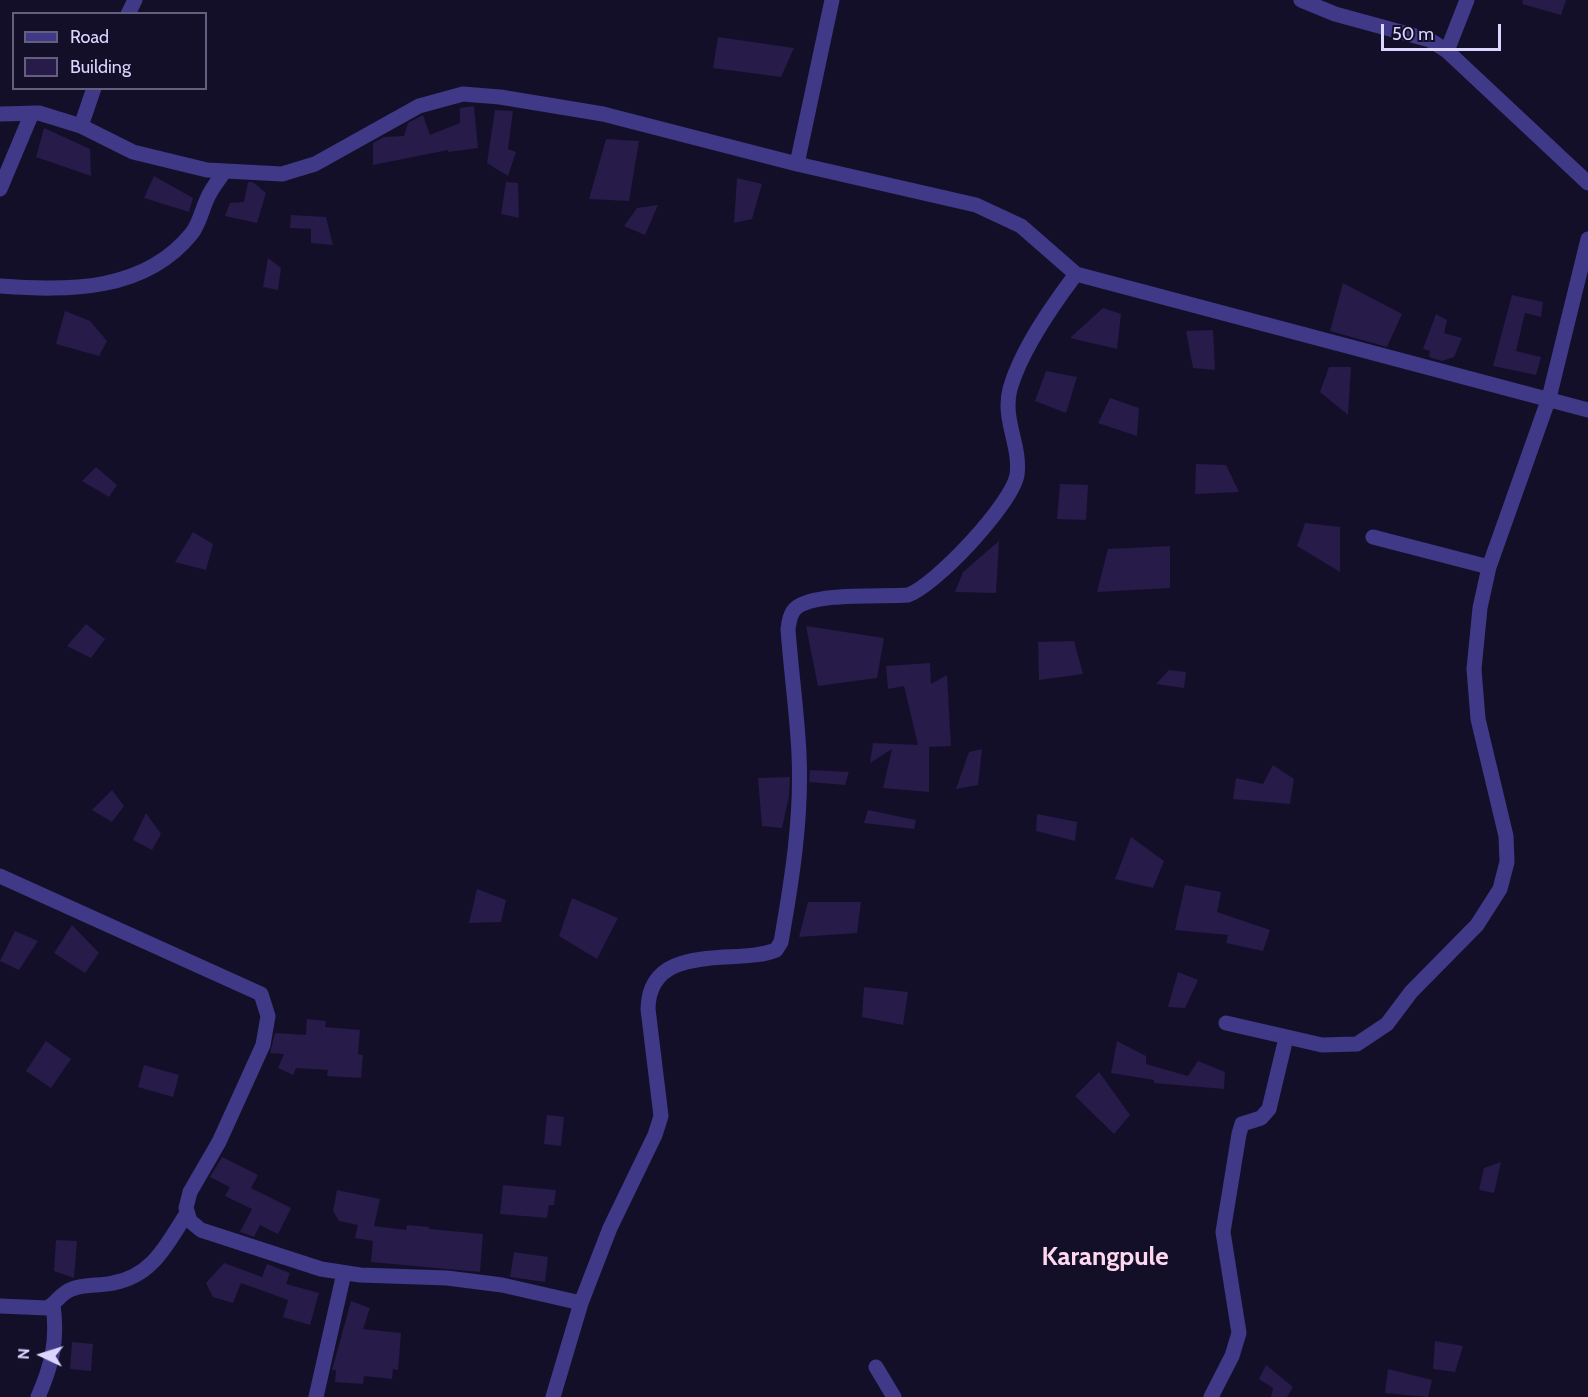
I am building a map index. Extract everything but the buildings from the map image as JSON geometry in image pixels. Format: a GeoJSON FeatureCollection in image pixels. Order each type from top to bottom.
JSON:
{"type":"FeatureCollection","features":[{"type":"Feature","properties":{"kind":"street"},"geometry":{"type":"LineString","coordinates":[[797,164],[832,0]]}},
{"type":"Feature","properties":{"kind":"street"},"geometry":{"type":"LineString","coordinates":[[1301,0],[1335,14],[1430,40],[1447,51],[1588,183]]}},
{"type":"Feature","properties":{"kind":"street"},"geometry":{"type":"LineString","coordinates":[[1447,51],[1467,0]]}},
{"type":"Feature","properties":{"kind":"street"},"geometry":{"type":"LineString","coordinates":[[81,126],[93,90]]}},
{"type":"Feature","properties":{"kind":"street"},"geometry":{"type":"LineString","coordinates":[[0,114],[32,113],[81,126],[133,152],[224,172],[282,174],[315,164],[419,106],[463,94],[603,114],[797,164],[917,190],[993,212],[1021,226],[1076,274],[1588,410]]}},
{"type":"Feature","properties":{"kind":"street"},"geometry":{"type":"LineString","coordinates":[[0,189],[32,113]]}},
{"type":"Feature","properties":{"kind":"street"},"geometry":{"type":"LineString","coordinates":[[0,286],[86,288],[103,286],[150,268],[171,255],[193,231],[208,196],[224,172]]}},
{"type":"Feature","properties":{"kind":"street"},"geometry":{"type":"LineString","coordinates":[[1226,1023],[1286,1038],[1342,1046],[1358,1044],[1372,1037],[1387,1024],[1426,977],[1464,940],[1500,889],[1507,862],[1506,836],[1478,719],[1474,669],[1480,608],[1489,567],[1549,398],[1588,239]]}},
{"type":"Feature","properties":{"kind":"street"},"geometry":{"type":"LineString","coordinates":[[553,1397],[581,1304],[610,1228],[656,1135],[661,1116],[648,994],[668,970],[702,957],[765,955],[776,950],[781,942],[795,858],[799,793],[799,754],[788,629],[794,610],[802,604],[821,599],[908,595],[920,591],[950,565],[1006,500],[1013,487],[1017,464],[1007,412],[1010,390],[1016,371],[1054,304],[1076,274]]}},
{"type":"Feature","properties":{"kind":"street"},"geometry":{"type":"LineString","coordinates":[[1373,537],[1489,567]]}},
{"type":"Feature","properties":{"kind":"street"},"geometry":{"type":"LineString","coordinates":[[0,876],[261,994],[268,1016],[263,1045],[219,1142],[190,1192],[188,1213],[190,1221],[201,1230],[321,1269],[344,1273],[447,1278],[502,1285],[581,1304]]}},
{"type":"Feature","properties":{"kind":"street"},"geometry":{"type":"LineString","coordinates":[[1211,1397],[1232,1356],[1239,1332],[1223,1232],[1239,1134],[1242,1124],[1262,1118],[1269,1109],[1286,1038]]}},
{"type":"Feature","properties":{"kind":"street"},"geometry":{"type":"LineString","coordinates":[[0,1306],[36,1309],[53,1305],[61,1294],[74,1288],[115,1283],[145,1272],[188,1213]]}},
{"type":"Feature","properties":{"kind":"street"},"geometry":{"type":"LineString","coordinates":[[316,1397],[344,1273]]}},
{"type":"Feature","properties":{"kind":"street"},"geometry":{"type":"LineString","coordinates":[[38,1397],[54,1354],[57,1331],[53,1305]]}},
{"type":"Feature","properties":{"kind":"street"},"geometry":{"type":"LineString","coordinates":[[876,1367],[894,1397]]}},
{"type":"Feature","properties":{"kind":"district","name":"Karangpule"},"geometry":{"type":"Point","coordinates":[1105,1257]}}]}
